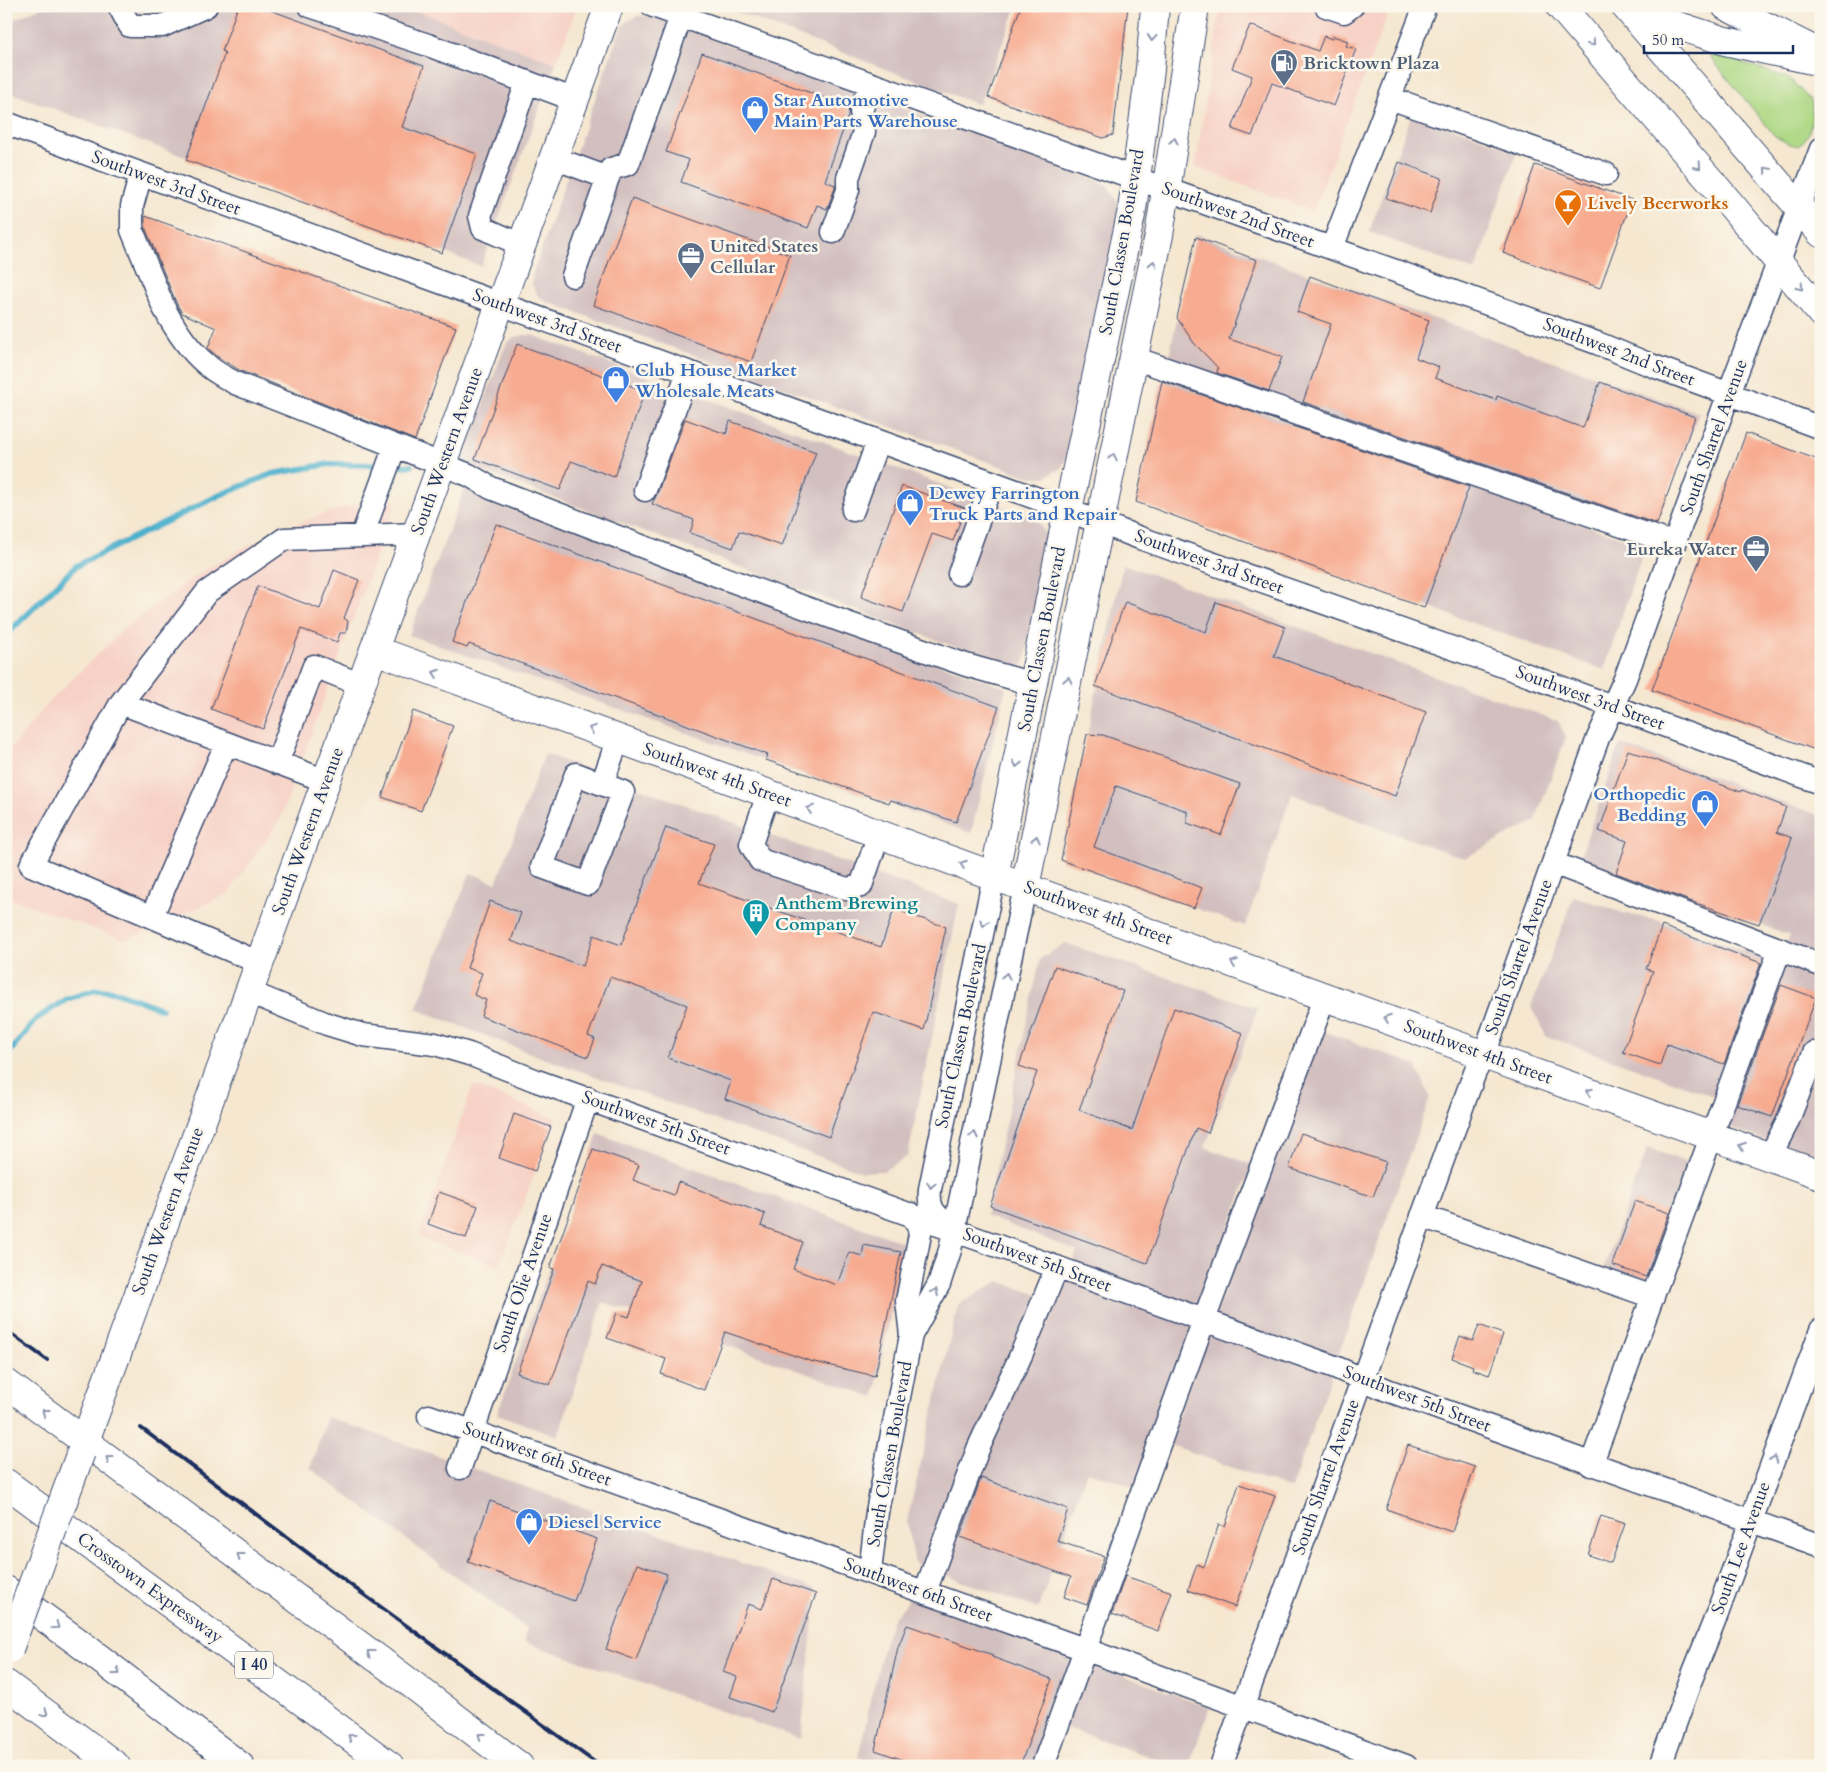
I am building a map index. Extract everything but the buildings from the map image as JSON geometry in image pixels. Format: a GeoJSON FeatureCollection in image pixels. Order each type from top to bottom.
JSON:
{"type":"FeatureCollection","features":[{"type":"Feature","properties":{"kind":"main road","name":"South Western Avenue"},"geometry":{"type":"LineString","coordinates":[[8,1652],[609,6]]}},
{"type":"Feature","properties":{"kind":"main road","name":"South Classen Boulevard"},"geometry":{"type":"LineString","coordinates":[[994,876],[1068,510],[1132,210],[1150,69],[1155,6]]}},
{"type":"Feature","properties":{"kind":"main road","name":"South Classen Boulevard"},"geometry":{"type":"LineString","coordinates":[[1026,887],[1159,235],[1195,6]]}},
{"type":"Feature","properties":{"kind":"main road"},"geometry":{"type":"LineString","coordinates":[[1560,6],[1821,313]]}},
{"type":"Feature","properties":{"kind":"main road"},"geometry":{"type":"LineString","coordinates":[[1625,6],[1821,233]]}},
{"type":"Feature","properties":{"kind":"main road"},"geometry":{"type":"LineString","coordinates":[[1629,6],[1666,22],[1725,42],[1821,62]]}},
{"type":"Feature","properties":{"kind":"main road"},"geometry":{"type":"LineString","coordinates":[[1726,6],[1821,54]]}},
{"type":"Feature","properties":{"kind":"main road","name":"Southwest 4th Street"},"geometry":{"type":"LineString","coordinates":[[375,650],[1484,1055],[1821,1175]]}},
{"type":"Feature","properties":{"kind":"main road"},"geometry":{"type":"LineString","coordinates":[[6,1383],[83,1446],[409,1682],[519,1766]]}},
{"type":"Feature","properties":{"kind":"main road","name":"Crosstown Expressway"},"geometry":{"type":"LineString","coordinates":[[6,1482],[390,1766]]}},
{"type":"Feature","properties":{"kind":"main road"},"geometry":{"type":"LineString","coordinates":[[6,1590],[78,1642],[240,1766]]}},
{"type":"Feature","properties":{"kind":"main road"},"geometry":{"type":"LineString","coordinates":[[6,1684],[116,1766]]}},
{"type":"Feature","properties":{"kind":"street"},"geometry":{"type":"LineString","coordinates":[[119,6],[130,26],[162,26],[206,6]]}},
{"type":"Feature","properties":{"kind":"street"},"geometry":{"type":"LineString","coordinates":[[310,6],[428,45],[575,100]]}},
{"type":"Feature","properties":{"kind":"street","name":"Southwest 2nd Street"},"geometry":{"type":"LineString","coordinates":[[653,6],[1598,342],[1648,364],[1821,428]]}},
{"type":"Feature","properties":{"kind":"street"},"geometry":{"type":"LineString","coordinates":[[1326,6],[1344,12],[1352,6]]}},
{"type":"Feature","properties":{"kind":"street"},"geometry":{"type":"LineString","coordinates":[[1332,248],[1425,6]]}},
{"type":"Feature","properties":{"kind":"street"},"geometry":{"type":"LineString","coordinates":[[573,276],[611,169],[628,164],[681,16]]}},
{"type":"Feature","properties":{"kind":"street"},"geometry":{"type":"LineString","coordinates":[[522,245],[483,228],[480,216],[527,82]]}},
{"type":"Feature","properties":{"kind":"street"},"geometry":{"type":"LineString","coordinates":[[833,232],[848,190],[848,178],[864,132],[861,111],[870,84]]}},
{"type":"Feature","properties":{"kind":"street"},"geometry":{"type":"LineString","coordinates":[[1390,98],[1606,174]]}},
{"type":"Feature","properties":{"kind":"street","name":"Southwest 3rd Street"},"geometry":{"type":"LineString","coordinates":[[6,123],[141,174],[992,482],[1140,538],[1492,662],[1821,783]]}},
{"type":"Feature","properties":{"kind":"street","name":"South Shartel Avenue"},"geometry":{"type":"LineString","coordinates":[[1222,1766],[1475,1072],[1484,1055],[1598,738],[1625,679],[1729,393],[1821,149]]}},
{"type":"Feature","properties":{"kind":"street"},"geometry":{"type":"LineString","coordinates":[[554,158],[608,178]]}},
{"type":"Feature","properties":{"kind":"street"},"geometry":{"type":"LineString","coordinates":[[141,174],[132,206],[132,230],[164,308],[198,356],[211,369],[241,387],[469,474],[491,488],[733,581],[966,665],[1034,684]]}},
{"type":"Feature","properties":{"kind":"street"},"geometry":{"type":"LineString","coordinates":[[1134,358],[1675,544]]}},
{"type":"Feature","properties":{"kind":"street"},"geometry":{"type":"LineString","coordinates":[[646,490],[688,372]]}},
{"type":"Feature","properties":{"kind":"street"},"geometry":{"type":"LineString","coordinates":[[853,510],[878,441]]}},
{"type":"Feature","properties":{"kind":"street"},"geometry":{"type":"LineString","coordinates":[[362,536],[395,446]]}},
{"type":"Feature","properties":{"kind":"street"},"geometry":{"type":"LineString","coordinates":[[959,574],[992,482]]}},
{"type":"Feature","properties":{"kind":"street"},"geometry":{"type":"LineString","coordinates":[[260,963],[31,865],[121,704],[207,592],[284,539],[417,534]]}},
{"type":"Feature","properties":{"kind":"street"},"geometry":{"type":"LineString","coordinates":[[277,763],[314,666],[362,685]]}},
{"type":"Feature","properties":{"kind":"street"},"geometry":{"type":"LineString","coordinates":[[121,704],[326,781]]}},
{"type":"Feature","properties":{"kind":"street"},"geometry":{"type":"LineString","coordinates":[[602,784],[618,739]]}},
{"type":"Feature","properties":{"kind":"street"},"geometry":{"type":"LineString","coordinates":[[152,916],[226,744]]}},
{"type":"Feature","properties":{"kind":"street"},"geometry":{"type":"LineString","coordinates":[[576,774],[602,784],[623,792],[588,884],[542,867],[576,774]]}},
{"type":"Feature","properties":{"kind":"street"},"geometry":{"type":"LineString","coordinates":[[768,794],[751,844],[760,860],[847,889],[861,886],[879,834]]}},
{"type":"Feature","properties":{"kind":"street"},"geometry":{"type":"LineString","coordinates":[[1553,863],[1821,964]]}},
{"type":"Feature","properties":{"kind":"street","name":"South Classen Boulevard"},"geometry":{"type":"LineString","coordinates":[[954,1230],[942,1220],[929,1204],[930,1189],[994,876]]}},
{"type":"Feature","properties":{"kind":"street","name":"South Classen Boulevard"},"geometry":{"type":"LineString","coordinates":[[870,1572],[876,1512],[911,1335],[941,1279],[954,1230],[1026,887]]}},
{"type":"Feature","properties":{"kind":"street"},"geometry":{"type":"LineString","coordinates":[[1592,1464],[1780,949]]}},
{"type":"Feature","properties":{"kind":"street","name":"Southwest 5th Street"},"geometry":{"type":"LineString","coordinates":[[249,992],[327,1024],[363,1035],[435,1044],[469,1054],[537,1081],[1334,1367],[1387,1390],[1821,1546]]}},
{"type":"Feature","properties":{"kind":"street"},"geometry":{"type":"LineString","coordinates":[[1043,1766],[1204,1320],[1326,996]]}},
{"type":"Feature","properties":{"kind":"street"},"geometry":{"type":"LineString","coordinates":[[1770,1156],[1787,1123],[1814,1053],[1821,1055]]}},
{"type":"Feature","properties":{"kind":"street","name":"South Olie Avenue"},"geometry":{"type":"LineString","coordinates":[[460,1468],[588,1098]]}},
{"type":"Feature","properties":{"kind":"street","name":"South Classen Boulevard"},"geometry":{"type":"LineString","coordinates":[[911,1214],[918,1225],[920,1234],[907,1302],[911,1335]]}},
{"type":"Feature","properties":{"kind":"street"},"geometry":{"type":"LineString","coordinates":[[1422,1216],[1653,1298]]}},
{"type":"Feature","properties":{"kind":"street"},"geometry":{"type":"LineString","coordinates":[[925,1592],[978,1449],[1021,1355],[1056,1267]]}},
{"type":"Feature","properties":{"kind":"street","name":"South Lee Avenue"},"geometry":{"type":"LineString","coordinates":[[1660,1766],[1751,1521],[1816,1358],[1821,1330]]}},
{"type":"Feature","properties":{"kind":"street","name":"Southwest 6th Street"},"geometry":{"type":"LineString","coordinates":[[430,1416],[870,1572],[1406,1766]]}},
{"type":"Feature","properties":{"kind":"shaded area"},"geometry":{"type":"Polygon","coordinates":[[[44,6],[412,6],[416,11],[556,63],[481,266],[6,91],[6,23],[44,6]]]}},
{"type":"Feature","properties":{"kind":"shaded area"},"geometry":{"type":"Polygon","coordinates":[[[412,6],[577,6],[556,63],[415,11],[412,6]]]}},
{"type":"Feature","properties":{"kind":"shaded area"},"geometry":{"type":"Polygon","coordinates":[[[721,6],[1017,6],[979,105],[721,6]]]}},
{"type":"Feature","properties":{"kind":"shaded area","name":"Bricktown Plaza"},"geometry":{"type":"Polygon","coordinates":[[[1221,6],[1391,6],[1313,211],[1195,167],[1221,6]]]}},
{"type":"Feature","properties":{"kind":"shaded area"},"geometry":{"type":"Polygon","coordinates":[[[637,16],[649,16],[1093,178],[1107,185],[1117,200],[1120,214],[1070,452],[1061,468],[1045,477],[1030,477],[547,302],[537,295],[532,284],[533,272],[618,35],[626,22],[637,16]]]}},
{"type":"Feature","properties":{"kind":"shaded area"},"geometry":{"type":"Polygon","coordinates":[[[1412,113],[1517,151],[1475,271],[1369,232],[1412,113]]]}},
{"type":"Feature","properties":{"kind":"shaded area"},"geometry":{"type":"Polygon","coordinates":[[[1196,234],[1699,413],[1650,533],[1168,360],[1196,234]]]}},
{"type":"Feature","properties":{"kind":"shaded area"},"geometry":{"type":"Polygon","coordinates":[[[532,335],[1033,518],[1041,526],[1050,548],[1024,664],[1017,668],[1009,667],[461,463],[503,351],[507,343],[514,337],[532,335]]]}},
{"type":"Feature","properties":{"kind":"shaded area"},"geometry":{"type":"Polygon","coordinates":[[[1163,374],[1328,436],[1645,546],[1604,670],[1136,502],[1163,374]]]}},
{"type":"Feature","properties":{"kind":"shaded area"},"geometry":{"type":"Polygon","coordinates":[[[466,485],[782,608],[1006,688],[971,833],[409,635],[466,485]]]}},
{"type":"Feature","properties":{"kind":"shaded area"},"geometry":{"type":"Polygon","coordinates":[[[396,501],[280,820],[228,894],[126,940],[6,897],[6,754],[52,699],[126,627],[191,579],[241,549],[286,528],[357,504],[396,501]]]}},
{"type":"Feature","properties":{"kind":"shaded area"},"geometry":{"type":"Polygon","coordinates":[[[1123,564],[1558,721],[1566,737],[1535,821],[1464,858],[1378,828],[1292,794],[1245,926],[1061,860],[1123,564]]]}},
{"type":"Feature","properties":{"kind":"shaded area","name":"Orthopedic Bedding"},"geometry":{"type":"Polygon","coordinates":[[[1620,744],[1821,816],[1821,1163],[1723,1124],[1789,935],[1579,860],[1620,744]]]}},
{"type":"Feature","properties":{"kind":"shaded area"},"geometry":{"type":"Polygon","coordinates":[[[545,754],[959,904],[908,1156],[883,1171],[862,1172],[546,1059],[416,1009],[470,873],[496,883],[545,754]]]}},
{"type":"Feature","properties":{"kind":"shaded area"},"geometry":{"type":"Polygon","coordinates":[[[1574,896],[1623,913],[1660,921],[1770,960],[1719,1098],[1546,1036],[1531,1007],[1574,896]]]}},
{"type":"Feature","properties":{"kind":"shaded area"},"geometry":{"type":"Polygon","coordinates":[[[1065,943],[1258,1008],[1205,1147],[1252,1165],[1134,1487],[1087,1471],[1038,1609],[915,1564],[907,1521],[958,1305],[999,1281],[1060,1303],[1077,1251],[986,1216],[1040,959],[1065,943]]]}},
{"type":"Feature","properties":{"kind":"shaded area"},"geometry":{"type":"Polygon","coordinates":[[[1320,1030],[1416,1065],[1430,1097],[1291,1489],[1168,1444],[1320,1030]]]}},
{"type":"Feature","properties":{"kind":"shaded area"},"geometry":{"type":"Polygon","coordinates":[[[473,1085],[556,1118],[499,1266],[419,1237],[473,1085]]]}},
{"type":"Feature","properties":{"kind":"shaded area"},"geometry":{"type":"Polygon","coordinates":[[[598,1134],[905,1243],[874,1397],[603,1302],[558,1436],[497,1414],[598,1134]]]}},
{"type":"Feature","properties":{"kind":"shaded area"},"geometry":{"type":"Polygon","coordinates":[[[1648,1148],[1694,1165],[1650,1287],[1603,1270],[1648,1148]]]}},
{"type":"Feature","properties":{"kind":"shaded area"},"geometry":{"type":"Polygon","coordinates":[[[327,1417],[816,1589],[801,1739],[525,1642],[526,1628],[310,1468],[327,1417]]]}},
{"type":"Feature","properties":{"kind":"shaded area"},"geometry":{"type":"Polygon","coordinates":[[[910,1599],[1210,1707],[1189,1766],[1176,1766],[1050,1722],[1034,1766],[882,1766],[858,1757],[884,1643],[893,1619],[910,1599]]]}},
{"type":"Feature","properties":{"kind":"green space"},"geometry":{"type":"Polygon","coordinates":[[[1713,52],[1790,79],[1812,102],[1811,126],[1803,142],[1798,146],[1787,143],[1775,136],[1711,58],[1713,52]]]}},
{"type":"Feature","properties":{"kind":"waterway"},"geometry":{"type":"LineString","coordinates":[[6,635],[76,566],[220,495],[272,474],[330,464],[411,466]]}},
{"type":"Feature","properties":{"kind":"waterway"},"geometry":{"type":"LineString","coordinates":[[6,1057],[36,1019],[67,999],[96,990],[114,991],[162,1009]]}},
{"type":"Feature","properties":{"kind":"railway"},"geometry":{"type":"LineString","coordinates":[[6,1330],[47,1360]]}},
{"type":"Feature","properties":{"kind":"railway"},"geometry":{"type":"LineString","coordinates":[[141,1428],[356,1589],[600,1766]]}},
{"type":"Feature","properties":{"kind":"place","name":"Bricktown Plaza"},"geometry":{"type":"Point","coordinates":[1284,87]}},
{"type":"Feature","properties":{"kind":"place","name":"Star Automotive Main Parts Warehouse"},"geometry":{"type":"Point","coordinates":[755,134]}},
{"type":"Feature","properties":{"kind":"place","name":"Lively Beerworks"},"geometry":{"type":"Point","coordinates":[1568,227]}},
{"type":"Feature","properties":{"kind":"place","name":"United States Cellular"},"geometry":{"type":"Point","coordinates":[691,280]}},
{"type":"Feature","properties":{"kind":"place","name":"Club House Market Wholesale Meats"},"geometry":{"type":"Point","coordinates":[616,404]}},
{"type":"Feature","properties":{"kind":"place","name":"Dewey Farrington Truck Parts and Repair"},"geometry":{"type":"Point","coordinates":[910,527]}},
{"type":"Feature","properties":{"kind":"place","name":"Eureka Water"},"geometry":{"type":"Point","coordinates":[1756,573]}},
{"type":"Feature","properties":{"kind":"place","name":"Orthopedic Bedding"},"geometry":{"type":"Point","coordinates":[1705,828]}},
{"type":"Feature","properties":{"kind":"place","name":"Anthem Brewing Company"},"geometry":{"type":"Point","coordinates":[756,937]}},
{"type":"Feature","properties":{"kind":"place","name":"Diesel Service"},"geometry":{"type":"Point","coordinates":[529,1546]}}]}
